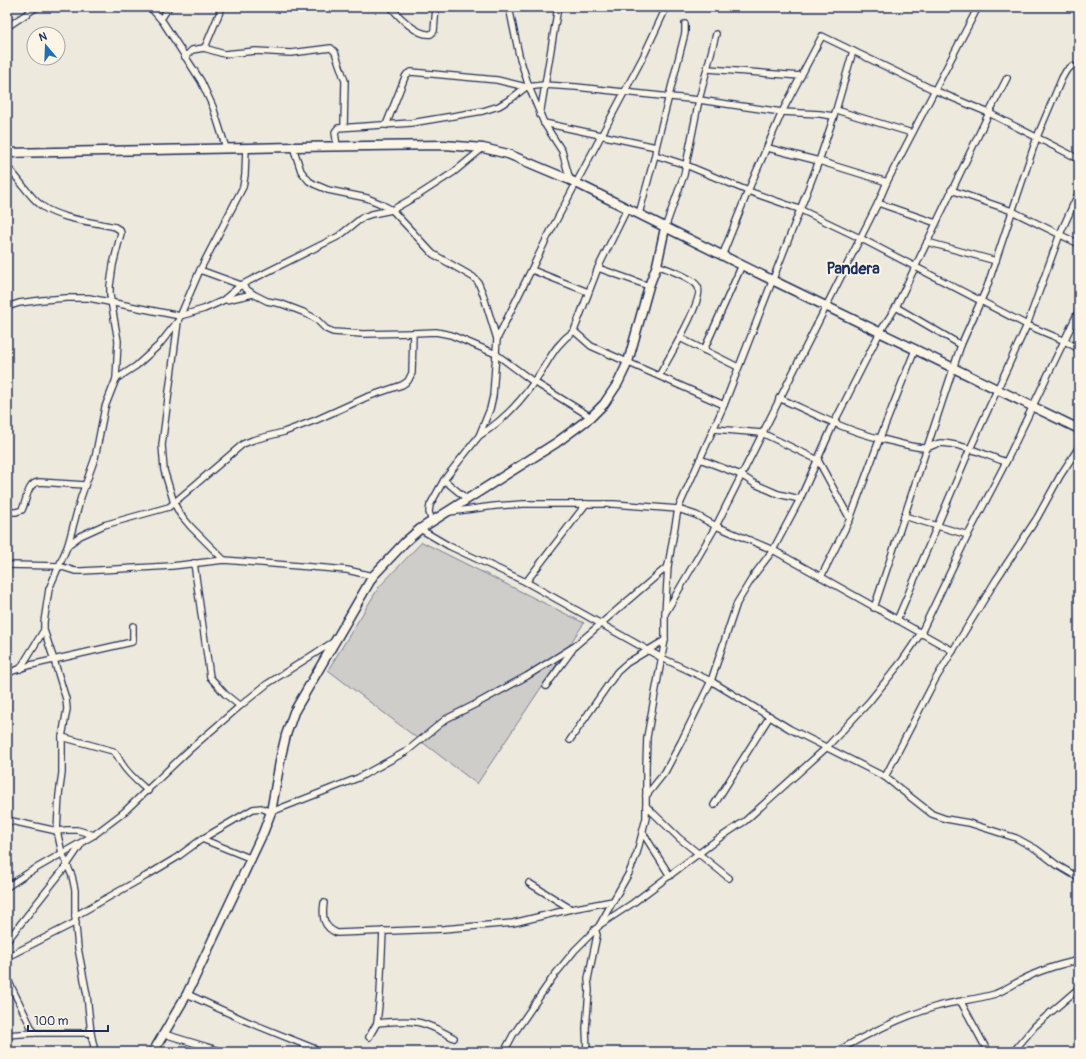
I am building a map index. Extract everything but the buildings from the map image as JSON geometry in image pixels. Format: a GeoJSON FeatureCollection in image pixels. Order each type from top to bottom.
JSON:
{"type":"FeatureCollection","features":[{"type":"Feature","properties":{"kind":"street"},"geometry":{"type":"LineString","coordinates":[[7,27],[37,7]]}},
{"type":"Feature","properties":{"kind":"street"},"geometry":{"type":"LineString","coordinates":[[150,7],[161,19],[201,81],[213,107],[226,148]]}},
{"type":"Feature","properties":{"kind":"street"},"geometry":{"type":"LineString","coordinates":[[161,19],[168,7]]}},
{"type":"Feature","properties":{"kind":"street"},"geometry":{"type":"LineString","coordinates":[[204,48],[222,7]]}},
{"type":"Feature","properties":{"kind":"street"},"geometry":{"type":"LineString","coordinates":[[390,7],[407,24],[426,35],[431,34],[434,31],[436,7]]}},
{"type":"Feature","properties":{"kind":"street"},"geometry":{"type":"LineString","coordinates":[[510,7],[519,56],[528,87],[544,123],[562,151],[574,182]]}},
{"type":"Feature","properties":{"kind":"street"},"geometry":{"type":"LineString","coordinates":[[540,115],[558,7]]}},
{"type":"Feature","properties":{"kind":"street"},"geometry":{"type":"LineString","coordinates":[[664,614],[716,526],[878,203],[887,182],[978,7]]}},
{"type":"Feature","properties":{"kind":"street"},"geometry":{"type":"LineString","coordinates":[[497,339],[574,182],[602,135],[665,10]]}},
{"type":"Feature","properties":{"kind":"street"},"geometry":{"type":"LineString","coordinates":[[639,214],[655,155],[667,97],[685,33],[685,24]]}},
{"type":"Feature","properties":{"kind":"street"},"geometry":{"type":"LineString","coordinates":[[153,1052],[187,994],[252,859],[271,812],[281,756],[294,712],[373,576],[405,542],[420,529],[556,443],[591,417],[609,397],[618,383],[628,362],[649,286],[657,265],[665,228],[686,165],[699,100],[716,34]]}},
{"type":"Feature","properties":{"kind":"street"},"geometry":{"type":"LineString","coordinates":[[722,256],[782,112],[821,37],[824,36],[934,90],[989,112],[1079,159]]}},
{"type":"Feature","properties":{"kind":"street"},"geometry":{"type":"LineString","coordinates":[[185,57],[192,50],[204,48],[224,54],[256,51],[291,53],[328,48],[332,49],[335,52],[345,81],[344,128]]}},
{"type":"Feature","properties":{"kind":"street"},"geometry":{"type":"LineString","coordinates":[[587,1052],[586,1028],[589,991],[588,979],[597,935],[597,927],[629,873],[637,853],[646,818],[647,737],[665,640],[664,614],[668,566],[678,509],[724,405],[799,209],[819,161],[853,51]]}},
{"type":"Feature","properties":{"kind":"street"},"geometry":{"type":"LineString","coordinates":[[874,608],[961,345],[987,287],[1037,137],[1062,78],[1066,71],[1072,66]]}},
{"type":"Feature","properties":{"kind":"street"},"geometry":{"type":"LineString","coordinates":[[708,69],[801,76]]}},
{"type":"Feature","properties":{"kind":"street"},"geometry":{"type":"LineString","coordinates":[[386,125],[405,77],[411,72],[497,80],[528,87],[544,85],[576,86],[624,93],[699,100],[782,112],[833,116]]}},
{"type":"Feature","properties":{"kind":"street"},"geometry":{"type":"LineString","coordinates":[[646,796],[668,766],[681,742],[711,681],[737,603],[754,575],[773,550],[800,499],[834,423],[880,332],[896,307],[951,190],[1007,78]]}},
{"type":"Feature","properties":{"kind":"street"},"geometry":{"type":"LineString","coordinates":[[337,146],[335,132],[337,129],[411,123],[484,111],[499,106],[528,87]]}},
{"type":"Feature","properties":{"kind":"street"},"geometry":{"type":"LineString","coordinates":[[836,110],[912,133]]}},
{"type":"Feature","properties":{"kind":"street"},"geometry":{"type":"LineString","coordinates":[[544,123],[656,147]]}},
{"type":"Feature","properties":{"kind":"street"},"geometry":{"type":"LineString","coordinates":[[7,153],[444,145],[483,148],[508,154],[574,182],[1032,408],[1079,429]]}},
{"type":"Feature","properties":{"kind":"street"},"geometry":{"type":"LineString","coordinates":[[293,147],[304,177],[314,184],[328,190],[367,198],[392,210],[433,254],[468,274],[478,282],[483,294],[497,339],[493,396],[490,409],[479,436],[444,480],[430,505],[429,512],[432,522]]}},
{"type":"Feature","properties":{"kind":"street"},"geometry":{"type":"LineString","coordinates":[[116,378],[136,366],[159,345],[179,319],[200,270],[243,187],[246,148]]}},
{"type":"Feature","properties":{"kind":"street"},"geometry":{"type":"LineString","coordinates":[[222,301],[241,284],[339,236],[363,217],[392,210],[420,194],[454,172],[483,148]]}},
{"type":"Feature","properties":{"kind":"street"},"geometry":{"type":"LineString","coordinates":[[768,148],[819,161],[887,182]]}},
{"type":"Feature","properties":{"kind":"street"},"geometry":{"type":"LineString","coordinates":[[655,155],[686,165],[748,191],[799,209],[916,266],[1027,325],[1065,341],[1079,349]]}},
{"type":"Feature","properties":{"kind":"street"},"geometry":{"type":"LineString","coordinates":[[7,167],[34,198],[48,211],[58,215],[116,227],[121,233],[113,265],[110,286],[118,341],[116,378],[105,407],[95,458],[68,545],[49,589],[44,622],[44,630],[66,699],[67,709],[62,737],[62,773],[58,795],[57,831],[62,854],[72,876],[75,890],[78,948],[87,995],[91,1033],[95,1052]]}},
{"type":"Feature","properties":{"kind":"street"},"geometry":{"type":"LineString","coordinates":[[951,190],[1012,211],[1079,244]]}},
{"type":"Feature","properties":{"kind":"street"},"geometry":{"type":"LineString","coordinates":[[896,620],[996,390],[1027,325],[1060,234],[1079,192]]}},
{"type":"Feature","properties":{"kind":"street"},"geometry":{"type":"LineString","coordinates":[[878,203],[936,223]]}},
{"type":"Feature","properties":{"kind":"street"},"geometry":{"type":"LineString","coordinates":[[479,436],[506,417],[535,382],[557,346],[564,338],[574,331],[598,268],[627,208]]}},
{"type":"Feature","properties":{"kind":"street"},"geometry":{"type":"LineString","coordinates":[[927,242],[996,261]]}},
{"type":"Feature","properties":{"kind":"street"},"geometry":{"type":"LineString","coordinates":[[657,265],[688,279],[697,285],[699,289],[699,294],[691,316],[659,376]]}},
{"type":"Feature","properties":{"kind":"street"},"geometry":{"type":"LineString","coordinates":[[704,350],[742,265]]}},
{"type":"Feature","properties":{"kind":"street"},"geometry":{"type":"LineString","coordinates":[[598,268],[649,286]]}},
{"type":"Feature","properties":{"kind":"street"},"geometry":{"type":"LineString","coordinates":[[200,270],[241,284],[253,294],[268,302],[282,304],[303,312],[316,319],[326,329],[334,332],[363,334],[436,332],[451,335],[496,354],[535,382],[591,417]]}},
{"type":"Feature","properties":{"kind":"street"},"geometry":{"type":"LineString","coordinates":[[532,270],[588,292]]}},
{"type":"Feature","properties":{"kind":"street"},"geometry":{"type":"LineString","coordinates":[[7,307],[19,303],[42,300],[89,298],[179,319],[222,301],[253,294]]}},
{"type":"Feature","properties":{"kind":"street"},"geometry":{"type":"LineString","coordinates":[[896,307],[961,345]]}},
{"type":"Feature","properties":{"kind":"street"},"geometry":{"type":"LineString","coordinates":[[504,1052],[513,1035],[553,977],[575,950],[597,927],[633,903],[699,855],[718,839],[745,821],[826,748],[869,702],[902,661],[921,633],[968,535],[1006,462],[1079,310]]}},
{"type":"Feature","properties":{"kind":"street"},"geometry":{"type":"LineString","coordinates":[[179,319],[162,445],[164,470],[174,503],[180,514],[224,560]]}},
{"type":"Feature","properties":{"kind":"street"},"geometry":{"type":"LineString","coordinates":[[574,331],[591,346],[724,405]]}},
{"type":"Feature","properties":{"kind":"street"},"geometry":{"type":"LineString","coordinates":[[68,545],[80,536],[104,525],[169,507],[236,448],[243,444],[309,423],[402,385],[408,381],[412,373],[413,333]]}},
{"type":"Feature","properties":{"kind":"street"},"geometry":{"type":"LineString","coordinates":[[680,338],[738,367]]}},
{"type":"Feature","properties":{"kind":"street"},"geometry":{"type":"LineString","coordinates":[[821,577],[850,518],[915,350]]}},
{"type":"Feature","properties":{"kind":"street"},"geometry":{"type":"LineString","coordinates":[[779,398],[834,423],[880,438],[926,448],[934,444],[941,443],[970,449],[1006,462]]}},
{"type":"Feature","properties":{"kind":"street"},"geometry":{"type":"LineString","coordinates":[[714,429],[762,433],[818,460],[850,518]]}},
{"type":"Feature","properties":{"kind":"street"},"geometry":{"type":"LineString","coordinates":[[885,777],[927,694],[996,580],[1037,518],[1060,476],[1079,447]]}},
{"type":"Feature","properties":{"kind":"street"},"geometry":{"type":"LineString","coordinates":[[700,459],[741,475],[755,484],[778,494],[800,499]]}},
{"type":"Feature","properties":{"kind":"street"},"geometry":{"type":"LineString","coordinates":[[444,480],[467,499]]}},
{"type":"Feature","properties":{"kind":"street"},"geometry":{"type":"LineString","coordinates":[[7,512],[22,510],[34,482],[86,485]]}},
{"type":"Feature","properties":{"kind":"street"},"geometry":{"type":"LineString","coordinates":[[446,513],[495,506],[523,504],[614,504],[678,509],[696,515],[716,526],[773,550],[953,651]]}},
{"type":"Feature","properties":{"kind":"street"},"geometry":{"type":"LineString","coordinates":[[526,582],[586,504]]}},
{"type":"Feature","properties":{"kind":"street"},"geometry":{"type":"LineString","coordinates":[[904,516],[968,535]]}},
{"type":"Feature","properties":{"kind":"street"},"geometry":{"type":"LineString","coordinates":[[420,529],[450,546],[526,582],[662,658],[711,681],[826,748],[885,777],[932,814],[946,819],[969,823],[1016,838],[1036,849],[1057,865],[1079,878]]}},
{"type":"Feature","properties":{"kind":"street"},"geometry":{"type":"LineString","coordinates":[[7,565],[59,566],[75,571],[82,571],[194,564],[224,560],[347,570],[373,576]]}},
{"type":"Feature","properties":{"kind":"street"},"geometry":{"type":"LineString","coordinates":[[194,564],[210,677],[225,694],[240,706]]}},
{"type":"Feature","properties":{"kind":"street"},"geometry":{"type":"LineString","coordinates":[[7,956],[76,919],[176,858],[202,839],[258,808],[271,812],[358,778],[407,751],[446,719],[527,676],[575,646],[668,566]]}},
{"type":"Feature","properties":{"kind":"street"},"geometry":{"type":"LineString","coordinates":[[7,674],[54,660],[132,642],[133,626]]}},
{"type":"Feature","properties":{"kind":"street"},"geometry":{"type":"LineString","coordinates":[[20,669],[44,630]]}},
{"type":"Feature","properties":{"kind":"street"},"geometry":{"type":"LineString","coordinates":[[7,887],[28,873],[94,835],[123,813],[188,752],[267,684],[335,640]]}},
{"type":"Feature","properties":{"kind":"street"},"geometry":{"type":"LineString","coordinates":[[570,740],[617,672],[627,663],[665,640]]}},
{"type":"Feature","properties":{"kind":"street"},"geometry":{"type":"LineString","coordinates":[[546,686],[575,646]]}},
{"type":"Feature","properties":{"kind":"street"},"geometry":{"type":"LineString","coordinates":[[714,805],[770,716]]}},
{"type":"Feature","properties":{"kind":"street"},"geometry":{"type":"LineString","coordinates":[[62,737],[113,751],[118,755],[122,764],[148,791]]}},
{"type":"Feature","properties":{"kind":"street"},"geometry":{"type":"LineString","coordinates":[[646,806],[679,838],[729,878]]}},
{"type":"Feature","properties":{"kind":"street"},"geometry":{"type":"LineString","coordinates":[[7,820],[57,831],[77,830],[94,835]]}},
{"type":"Feature","properties":{"kind":"street"},"geometry":{"type":"LineString","coordinates":[[643,833],[670,876]]}},
{"type":"Feature","properties":{"kind":"street"},"geometry":{"type":"LineString","coordinates":[[202,839],[252,859]]}},
{"type":"Feature","properties":{"kind":"street"},"geometry":{"type":"LineString","coordinates":[[7,941],[67,865],[83,842]]}},
{"type":"Feature","properties":{"kind":"street"},"geometry":{"type":"LineString","coordinates":[[529,884],[571,909]]}},
{"type":"Feature","properties":{"kind":"street"},"geometry":{"type":"LineString","coordinates":[[324,904],[324,922],[337,933],[443,929],[513,923],[612,901]]}},
{"type":"Feature","properties":{"kind":"street"},"geometry":{"type":"LineString","coordinates":[[370,1037],[377,1023],[383,931]]}},
{"type":"Feature","properties":{"kind":"street"},"geometry":{"type":"LineString","coordinates":[[836,1052],[886,1026],[913,1015],[948,1003],[961,1002],[993,994],[1002,991],[1032,975],[1079,960]]}},
{"type":"Feature","properties":{"kind":"street"},"geometry":{"type":"LineString","coordinates":[[7,978],[34,1033]]}},
{"type":"Feature","properties":{"kind":"street"},"geometry":{"type":"LineString","coordinates":[[1013,1052],[1035,1026],[1079,988]]}},
{"type":"Feature","properties":{"kind":"street"},"geometry":{"type":"LineString","coordinates":[[187,994],[246,1021],[313,1048],[317,1052]]}},
{"type":"Feature","properties":{"kind":"street"},"geometry":{"type":"LineString","coordinates":[[961,1002],[988,1052]]}},
{"type":"Feature","properties":{"kind":"street"},"geometry":{"type":"LineString","coordinates":[[377,1023],[404,1020],[421,1022],[454,1038]]}},
{"type":"Feature","properties":{"kind":"street"},"geometry":{"type":"LineString","coordinates":[[7,1035],[34,1033],[91,1033]]}},
{"type":"Feature","properties":{"kind":"street"},"geometry":{"type":"LineString","coordinates":[[164,1034],[224,1052]]}},
{"type":"Feature","properties":{"kind":"shaded area"},"geometry":{"type":"Polygon","coordinates":[[[422,542],[584,623],[477,784],[328,670],[379,587],[422,542]]]}},
{"type":"Feature","properties":{"kind":"district","name":"Pandera"},"geometry":{"type":"Point","coordinates":[853,269]}}]}
